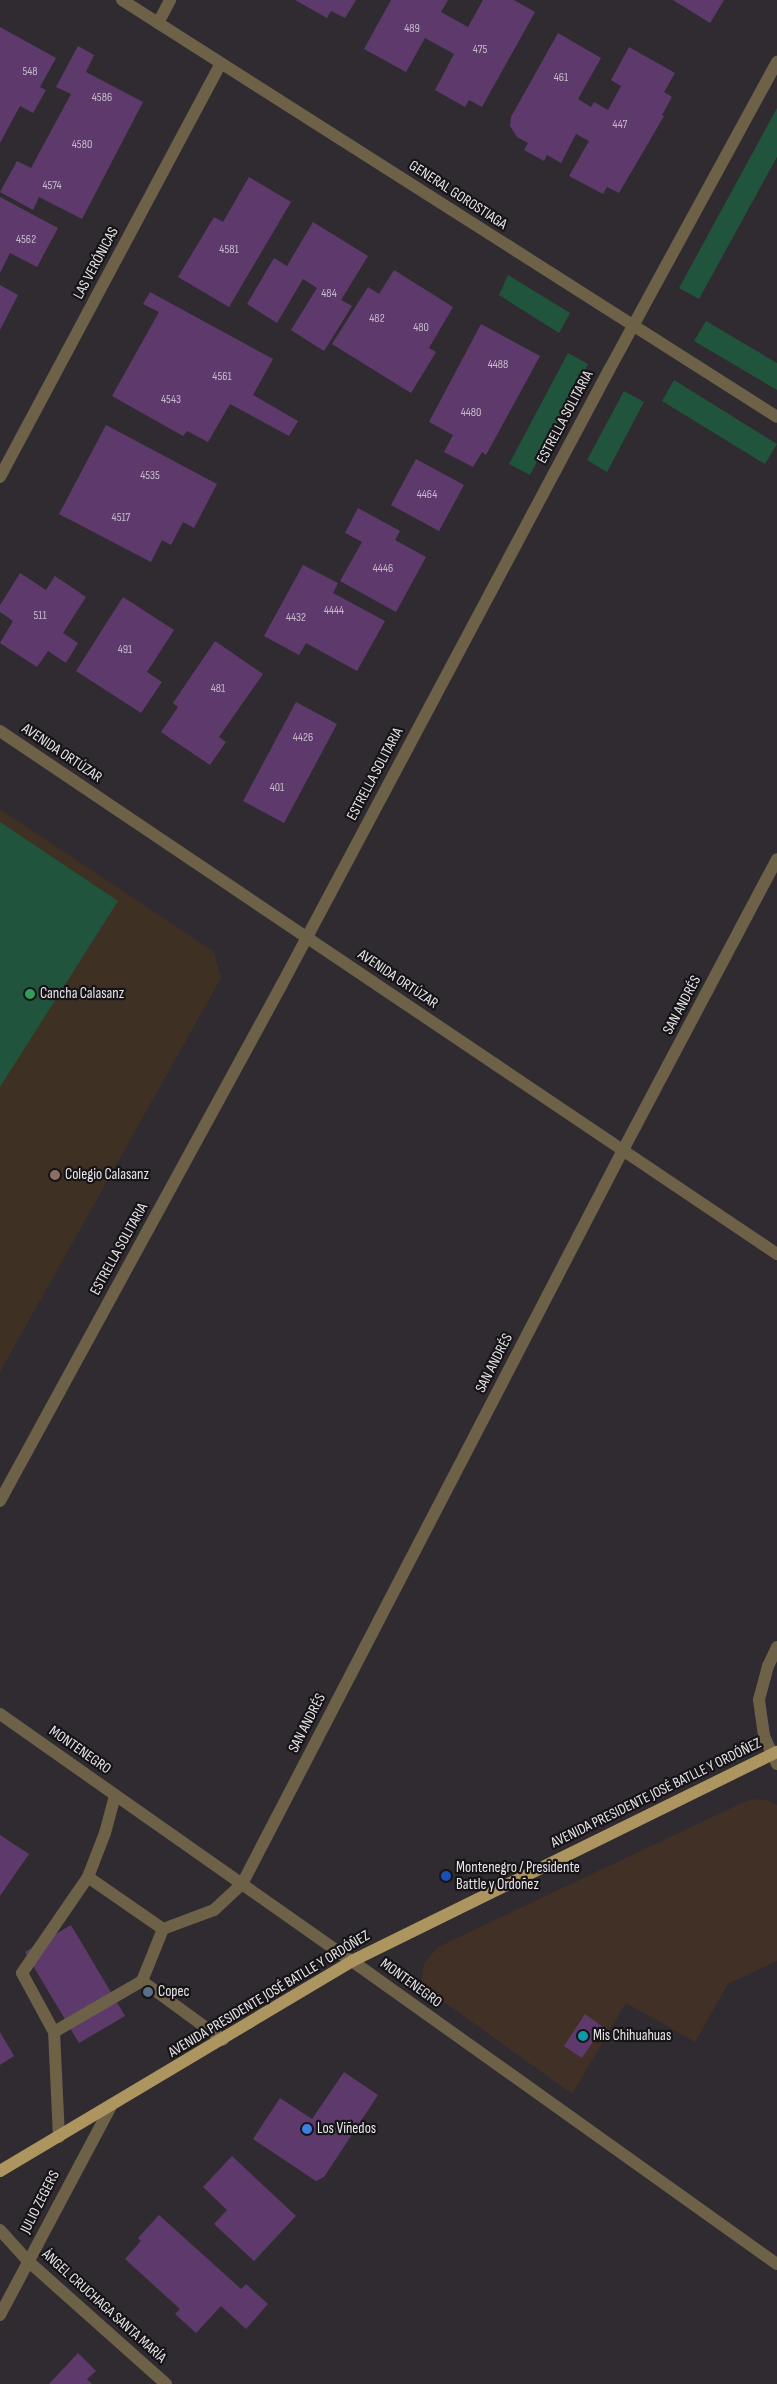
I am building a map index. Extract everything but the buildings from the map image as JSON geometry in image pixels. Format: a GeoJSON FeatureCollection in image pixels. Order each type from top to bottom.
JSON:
{"type":"FeatureCollection","features":[{"type":"Feature","properties":{"kind":"main road","name":"AVENIDA PRESIDENTE JOSÉ BATLLE Y ORDÓÑEZ"},"geometry":{"type":"LineString","coordinates":[[0,2172],[352,1961],[775,1757]]}},
{"type":"Feature","properties":{"kind":"street","name":"GENERAL GOROSTIAGA"},"geometry":{"type":"LineString","coordinates":[[122,0],[777,417]]}},
{"type":"Feature","properties":{"kind":"street"},"geometry":{"type":"LineString","coordinates":[[158,23],[170,0]]}},
{"type":"Feature","properties":{"kind":"street","name":"ESTRELLA SOLITARIA"},"geometry":{"type":"LineString","coordinates":[[0,1501],[307,938],[633,325],[777,62]]}},
{"type":"Feature","properties":{"kind":"street","name":"LAS VERÓNICAS"},"geometry":{"type":"LineString","coordinates":[[0,477],[221,63]]}},
{"type":"Feature","properties":{"kind":"street","name":"AVENIDA ORTÚZAR"},"geometry":{"type":"LineString","coordinates":[[0,731],[777,1254]]}},
{"type":"Feature","properties":{"kind":"street","name":"SAN ANDRÉS"},"geometry":{"type":"LineString","coordinates":[[163,1929],[214,1910],[242,1884],[623,1150],[777,859]]}},
{"type":"Feature","properties":{"kind":"street"},"geometry":{"type":"LineString","coordinates":[[775,1757],[764,1736],[759,1700],[768,1666],[777,1647]]}},
{"type":"Feature","properties":{"kind":"street","name":"MONTENEGRO"},"geometry":{"type":"LineString","coordinates":[[0,1714],[352,1961],[777,2264]]}},
{"type":"Feature","properties":{"kind":"street"},"geometry":{"type":"LineString","coordinates":[[59,2137],[54,2032],[22,1973],[88,1877],[105,1833],[115,1795]]}},
{"type":"Feature","properties":{"kind":"street"},"geometry":{"type":"LineString","coordinates":[[54,2032],[142,1981],[163,1929],[88,1877]]}},
{"type":"Feature","properties":{"kind":"street"},"geometry":{"type":"LineString","coordinates":[[142,1981],[223,2040]]}},
{"type":"Feature","properties":{"kind":"street","name":"JULIO ZEGERS"},"geometry":{"type":"LineString","coordinates":[[0,2315],[111,2106]]}},
{"type":"Feature","properties":{"kind":"street","name":"ÁNGEL CRUCHAGA SANTA MARÍA"},"geometry":{"type":"LineString","coordinates":[[0,2230],[28,2261],[166,2384]]}},
{"type":"Feature","properties":{"kind":"shaded area","name":"Colegio Calasanz"},"geometry":{"type":"Polygon","coordinates":[[[0,809],[214,952],[221,978],[0,1372],[0,809]]]}},
{"type":"Feature","properties":{"kind":"shaded area"},"geometry":{"type":"Polygon","coordinates":[[[767,1800],[777,1805],[777,1961],[728,1984],[695,2042],[626,2003],[572,2094],[429,1991],[421,1983],[424,1963],[438,1947],[746,1801],[767,1800]]]}},
{"type":"Feature","properties":{"kind":"green space"},"geometry":{"type":"Polygon","coordinates":[[[777,108],[777,157],[699,299],[679,288],[777,108]]]}},
{"type":"Feature","properties":{"kind":"green space"},"geometry":{"type":"Polygon","coordinates":[[[508,275],[570,313],[559,333],[499,295],[508,275]]]}},
{"type":"Feature","properties":{"kind":"green space"},"geometry":{"type":"Polygon","coordinates":[[[706,321],[777,363],[777,390],[694,341],[706,321]]]}},
{"type":"Feature","properties":{"kind":"green space"},"geometry":{"type":"Polygon","coordinates":[[[568,353],[588,364],[530,475],[509,464],[568,353]]]}},
{"type":"Feature","properties":{"kind":"green space"},"geometry":{"type":"Polygon","coordinates":[[[674,380],[777,444],[765,464],[662,401],[674,380]]]}},
{"type":"Feature","properties":{"kind":"green space"},"geometry":{"type":"Polygon","coordinates":[[[624,391],[644,402],[607,472],[587,460],[624,391]]]}},
{"type":"Feature","properties":{"kind":"green space","name":"Cancha Calasanz"},"geometry":{"type":"Polygon","coordinates":[[[0,822],[118,901],[0,1087],[0,822]]]}},
{"type":"Feature","properties":{"kind":"place","name":"Cancha Calasanz"},"geometry":{"type":"Point","coordinates":[30,994]}},
{"type":"Feature","properties":{"kind":"place","name":"Colegio Calasanz"},"geometry":{"type":"Point","coordinates":[55,1175]}},
{"type":"Feature","properties":{"kind":"place","name":"Montenegro / Presidente Battle y Ordoñez"},"geometry":{"type":"Point","coordinates":[446,1876]}},
{"type":"Feature","properties":{"kind":"place","name":"Copec"},"geometry":{"type":"Point","coordinates":[148,1992]}},
{"type":"Feature","properties":{"kind":"place","name":"Mis Chihuahuas"},"geometry":{"type":"Point","coordinates":[583,2036]}},
{"type":"Feature","properties":{"kind":"place","name":"Los Viñedos"},"geometry":{"type":"Point","coordinates":[307,2129]}}]}
